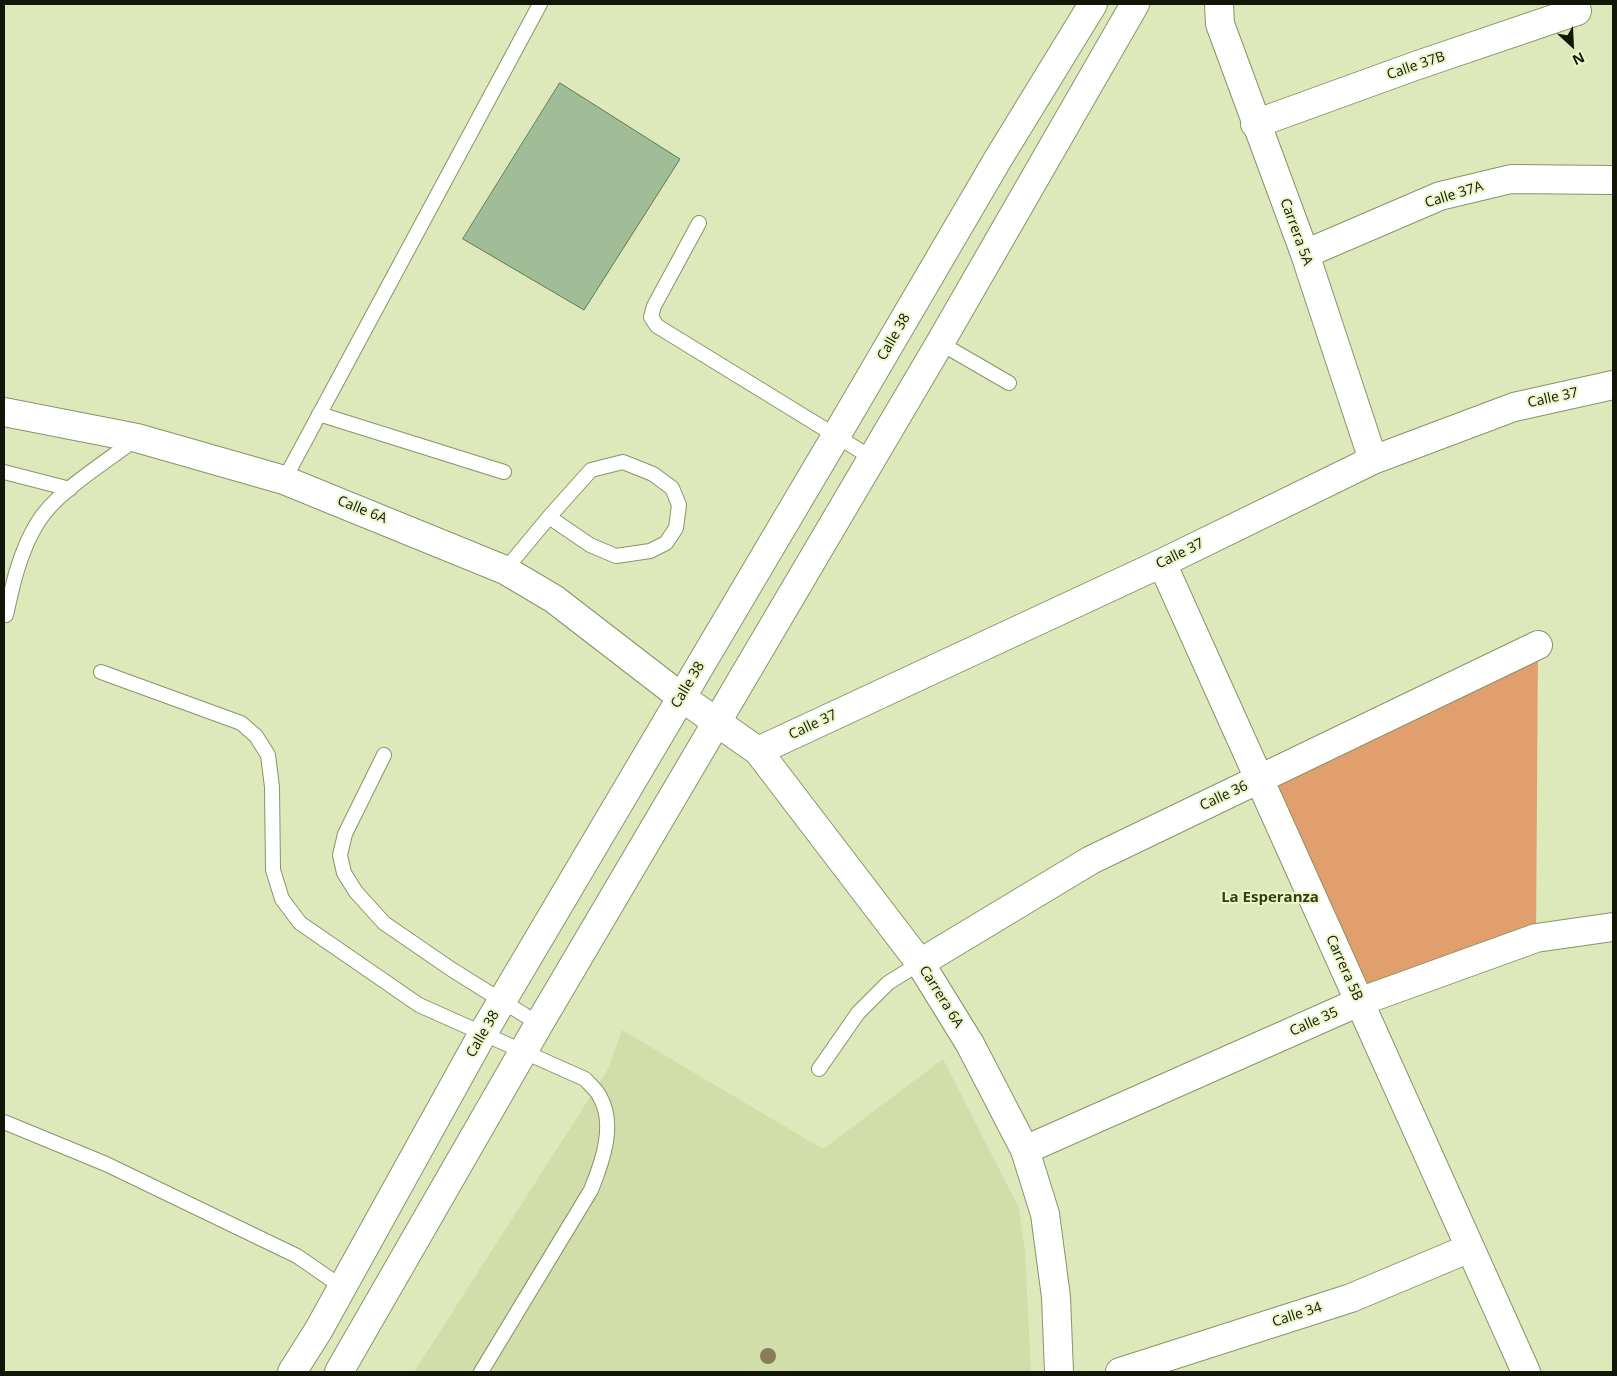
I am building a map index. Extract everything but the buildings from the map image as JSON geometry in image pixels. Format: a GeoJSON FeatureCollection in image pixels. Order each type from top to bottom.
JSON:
{"type":"FeatureCollection","features":[{"type":"Feature","properties":{"kind":"main road","name":"Calle 38"},"geometry":{"type":"LineString","coordinates":[[292,1372],[342,1287],[483,1033],[998,158],[1093,4]]}},
{"type":"Feature","properties":{"kind":"main road"},"geometry":{"type":"LineString","coordinates":[[339,1372],[540,1024],[940,343],[1135,4]]}},
{"type":"Feature","properties":{"kind":"main road","name":"Carrera 5A"},"geometry":{"type":"LineString","coordinates":[[1220,4],[1220,24],[1304,254],[1373,460]]}},
{"type":"Feature","properties":{"kind":"main road","name":"Calle 37B"},"geometry":{"type":"LineString","coordinates":[[1255,124],[1576,8]]}},
{"type":"Feature","properties":{"kind":"main road","name":"Calle 37A"},"geometry":{"type":"LineString","coordinates":[[1304,254],[1440,196],[1511,179],[1613,180]]}},
{"type":"Feature","properties":{"kind":"main road","name":"Calle 37"},"geometry":{"type":"LineString","coordinates":[[758,751],[1162,563],[1373,460],[1514,406],[1613,386]]}},
{"type":"Feature","properties":{"kind":"main road","name":"Calle 6A"},"geometry":{"type":"LineString","coordinates":[[4,412],[138,438],[284,480],[505,570],[554,599],[681,697]]}},
{"type":"Feature","properties":{"kind":"main road","name":"Carrera 5B"},"geometry":{"type":"LineString","coordinates":[[1162,563],[1526,1372]]}},
{"type":"Feature","properties":{"kind":"main road","name":"Calle 36"},"geometry":{"type":"LineString","coordinates":[[920,963],[1091,860],[1538,646]]}},
{"type":"Feature","properties":{"kind":"main road","name":"Carrera 6A"},"geometry":{"type":"LineString","coordinates":[[681,697],[758,751],[920,963],[970,1044],[1025,1150],[1045,1214],[1056,1298],[1058,1372]]}},
{"type":"Feature","properties":{"kind":"main road","name":"Calle 35"},"geometry":{"type":"LineString","coordinates":[[1025,1150],[1360,1002],[1536,938],[1613,927]]}},
{"type":"Feature","properties":{"kind":"main road","name":"Calle 34"},"geometry":{"type":"LineString","coordinates":[[1120,1372],[1351,1298],[1470,1248]]}},
{"type":"Feature","properties":{"kind":"lane"},"geometry":{"type":"LineString","coordinates":[[284,480],[540,4]]}},
{"type":"Feature","properties":{"kind":"lane"},"geometry":{"type":"LineString","coordinates":[[699,223],[654,306],[651,317],[656,326],[872,458]]}},
{"type":"Feature","properties":{"kind":"lane"},"geometry":{"type":"LineString","coordinates":[[940,343],[1009,383]]}},
{"type":"Feature","properties":{"kind":"lane"},"geometry":{"type":"LineString","coordinates":[[319,414],[504,472]]}},
{"type":"Feature","properties":{"kind":"lane"},"geometry":{"type":"LineString","coordinates":[[6,616],[17,566],[38,522],[55,501],[138,438]]}},
{"type":"Feature","properties":{"kind":"lane"},"geometry":{"type":"LineString","coordinates":[[505,570],[549,517],[591,470],[623,462],[653,474],[672,488],[679,505],[676,528],[666,543],[650,551],[616,556],[590,544],[549,517]]}},
{"type":"Feature","properties":{"kind":"lane"},"geometry":{"type":"LineString","coordinates":[[4,472],[70,489]]}},
{"type":"Feature","properties":{"kind":"lane"},"geometry":{"type":"LineString","coordinates":[[102,672],[241,723],[256,736],[268,755],[272,786],[273,870],[282,899],[300,923],[419,1006],[585,1079],[600,1096],[607,1117],[603,1161],[591,1190],[481,1372]]}},
{"type":"Feature","properties":{"kind":"lane"},"geometry":{"type":"LineString","coordinates":[[384,755],[345,834],[340,855],[344,873],[356,892],[384,923],[502,1002],[540,1024]]}},
{"type":"Feature","properties":{"kind":"lane"},"geometry":{"type":"LineString","coordinates":[[819,1069],[858,1013],[888,983],[920,963]]}},
{"type":"Feature","properties":{"kind":"lane"},"geometry":{"type":"LineString","coordinates":[[4,1122],[106,1164],[289,1252],[342,1287]]}},
{"type":"Feature","properties":{"kind":"shaded area"},"geometry":{"type":"Polygon","coordinates":[[[1538,645],[1536,938],[1359,1002],[1259,780],[1538,645]]]}},
{"type":"Feature","properties":{"kind":"shaded area"},"geometry":{"type":"Polygon","coordinates":[[[622,1030],[823,1149],[943,1059],[1019,1208],[1025,1250],[1031,1372],[414,1372],[608,1069],[622,1030]]]}},
{"type":"Feature","properties":{"kind":"district","name":"La Esperanza"},"geometry":{"type":"Point","coordinates":[1270,898]}}]}
